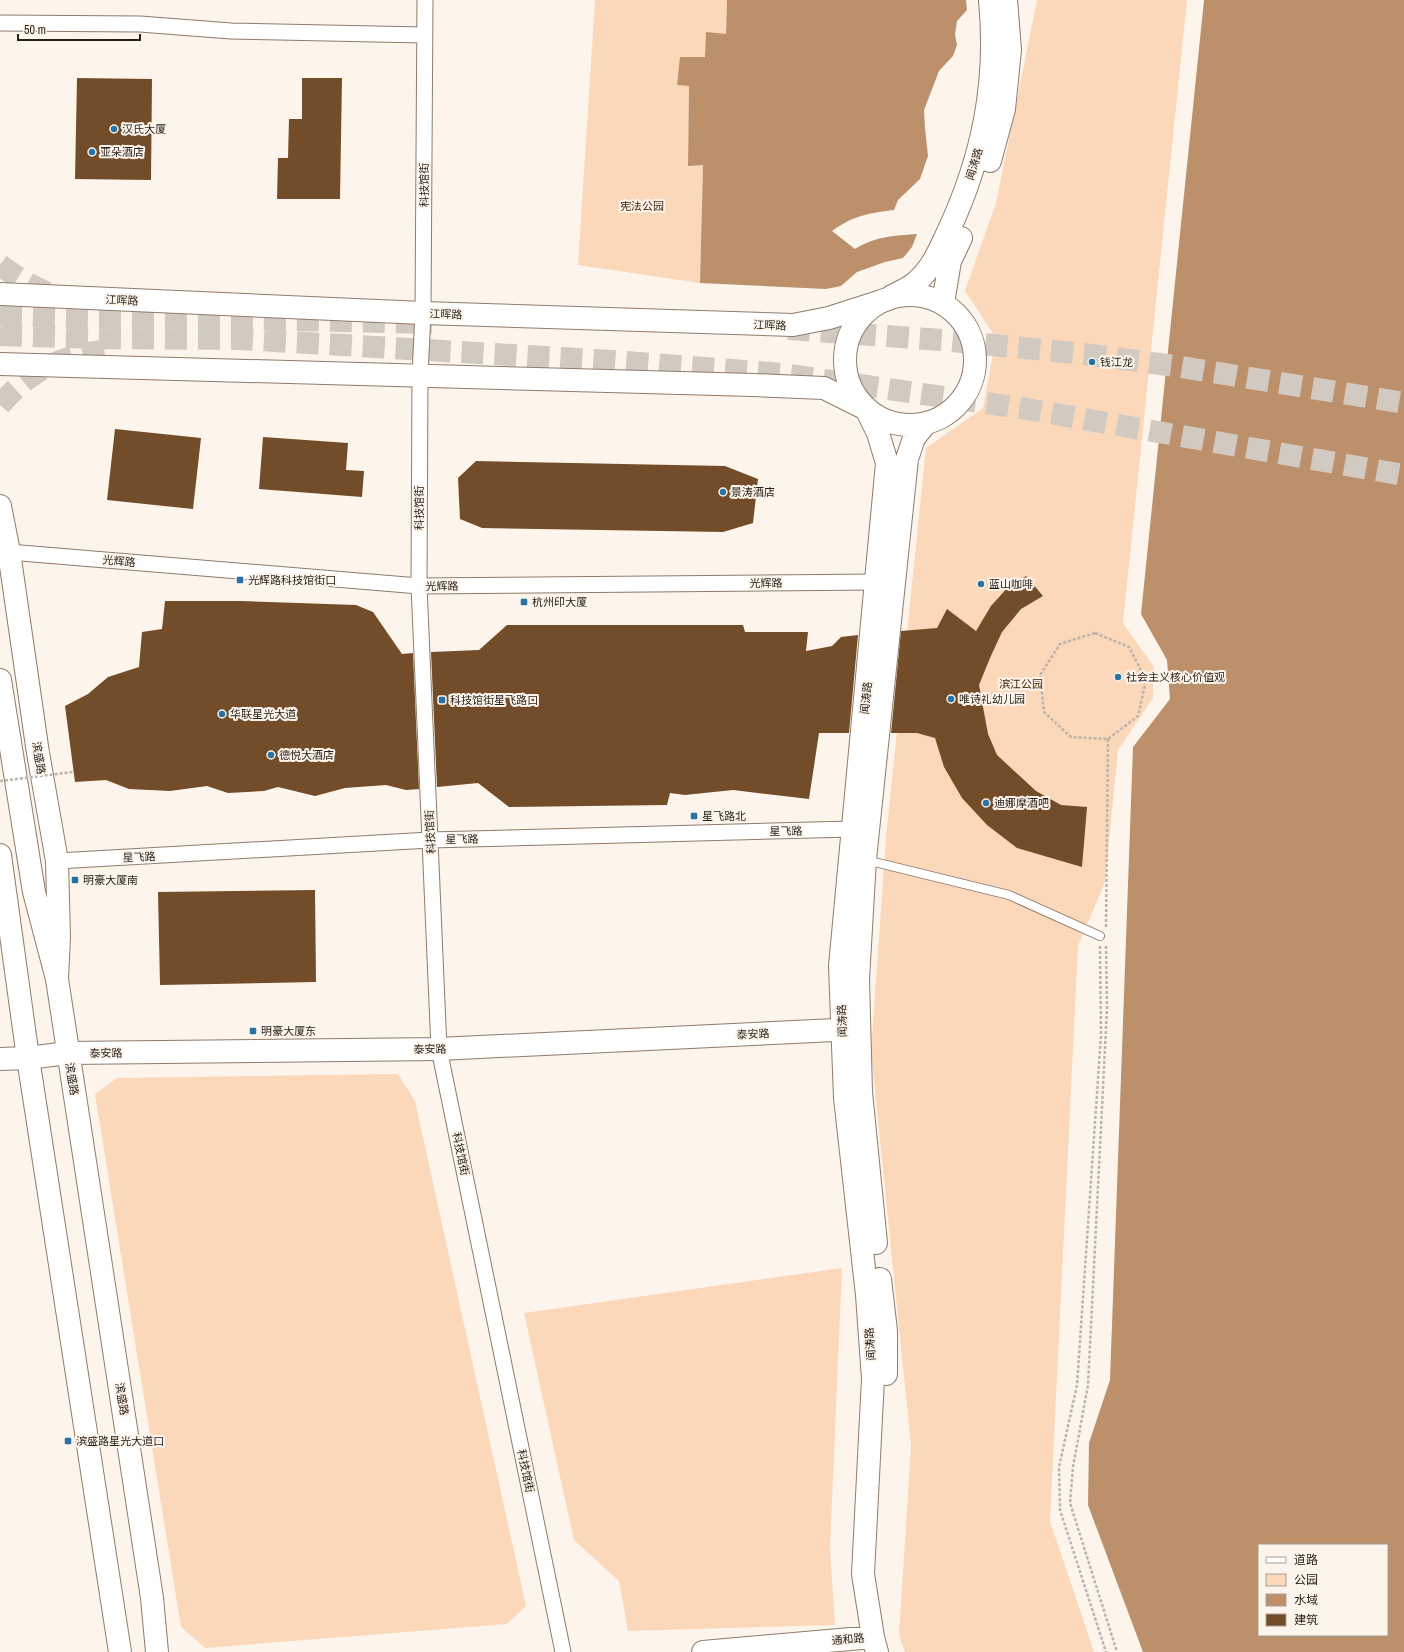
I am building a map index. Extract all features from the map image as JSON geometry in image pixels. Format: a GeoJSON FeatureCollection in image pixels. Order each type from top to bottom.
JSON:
{"type":"FeatureCollection","features":[{"type":"Feature","properties":{"kind":"main road","name":"闻涛路"},"geometry":{"type":"LineString","coordinates":[[943,303],[950,261],[972,213],[993,153],[1004,109],[1010,50],[990,0]]}},
{"type":"Feature","properties":{"kind":"main road","name":"闻涛路"},"geometry":{"type":"LineString","coordinates":[[851,1029],[858,979],[865,859],[860,830],[877,582],[887,463],[878,433],[866,409],[848,382],[844,364],[846,344],[854,326],[868,310],[916,282],[934,260],[954,219],[971,178],[981,140],[1000,26],[1006,0]]}},
{"type":"Feature","properties":{"kind":"main road","name":"江晖路"},"geometry":{"type":"LineString","coordinates":[[0,294],[423,313],[793,326],[829,318],[888,298]]}},
{"type":"Feature","properties":{"kind":"main road","name":"闻涛路"},"geometry":{"type":"LineString","coordinates":[[866,409],[884,420],[905,426],[926,424],[946,414],[962,399],[972,380],[975,358],[971,336],[960,317],[943,303],[925,296],[906,295],[888,298]]}},
{"type":"Feature","properties":{"kind":"main road"},"geometry":{"type":"LineString","coordinates":[[0,364],[745,384],[824,388],[866,409]]}},
{"type":"Feature","properties":{"kind":"main road","name":"闻涛路"},"geometry":{"type":"LineString","coordinates":[[875,1645],[886,1400],[886,1331],[861,1092],[840,966],[860,830],[907,459],[914,438],[926,424]]}},
{"type":"Feature","properties":{"kind":"main road","name":"滨盛路"},"geometry":{"type":"LineString","coordinates":[[0,506],[9,552],[38,753],[57,861],[59,937],[57,979],[152,1598],[158,1652]]}},
{"type":"Feature","properties":{"kind":"main road"},"geometry":{"type":"LineString","coordinates":[[0,680],[34,892],[57,979]]}},
{"type":"Feature","properties":{"kind":"main road"},"geometry":{"type":"LineString","coordinates":[[0,855],[28,1058],[120,1652]]}},
{"type":"Feature","properties":{"kind":"main road","name":"泰安路"},"geometry":{"type":"LineString","coordinates":[[0,1059],[28,1058],[68,1053],[439,1049],[851,1029]]}},
{"type":"Feature","properties":{"kind":"main road","name":"通和路"},"geometry":{"type":"LineString","coordinates":[[703,1652],[875,1645]]}},
{"type":"Feature","properties":{"kind":"street","name":"科技馆街"},"geometry":{"type":"LineString","coordinates":[[425,0],[423,313],[420,375],[418,586],[439,1049],[563,1652]]}},
{"type":"Feature","properties":{"kind":"street"},"geometry":{"type":"LineString","coordinates":[[0,23],[140,24],[232,31],[424,35]]}},
{"type":"Feature","properties":{"kind":"street","name":"光辉路"},"geometry":{"type":"LineString","coordinates":[[9,552],[418,586],[877,582]]}},
{"type":"Feature","properties":{"kind":"street","name":"星飞路"},"geometry":{"type":"LineString","coordinates":[[57,861],[430,840],[860,830]]}},
{"type":"Feature","properties":{"kind":"lane"},"geometry":{"type":"LineString","coordinates":[[865,859],[1009,895],[1104,935]]}},
{"type":"Feature","properties":{"kind":"path"},"geometry":{"type":"LineString","coordinates":[[1095,633],[1129,647],[1146,680],[1138,716],[1108,739],[1071,737],[1044,712],[1040,682],[1040,675],[1060,644],[1095,633]]}},
{"type":"Feature","properties":{"kind":"path"},"geometry":{"type":"LineString","coordinates":[[1106,1652],[1060,1510],[1059,1467],[1078,1385],[1101,1035],[1108,739]]}},
{"type":"Feature","properties":{"kind":"path"},"geometry":{"type":"LineString","coordinates":[[0,781],[73,772]]}},
{"type":"Feature","properties":{"kind":"path"},"geometry":{"type":"LineString","coordinates":[[1104,935],[1106,1016],[1090,1354],[1088,1385],[1073,1467],[1070,1503],[1117,1652]]}},
{"type":"Feature","properties":{"kind":"green space","name":"宪法公园"},"geometry":{"type":"Polygon","coordinates":[[[595,0],[727,0],[726,34],[677,85],[689,86],[688,165],[703,165],[700,283],[578,265],[595,0]]]}},
{"type":"Feature","properties":{"kind":"green space","name":"滨江公园"},"geometry":{"type":"Polygon","coordinates":[[[1037,0],[1187,0],[1123,623],[1154,667],[1153,698],[1118,750],[1105,882],[1078,946],[1050,1521],[1094,1652],[905,1652],[899,1635],[911,1446],[871,1051],[886,838],[926,448],[983,408],[996,338],[965,291],[996,203],[1037,0]]]}},
{"type":"Feature","properties":{"kind":"green space"},"geometry":{"type":"Polygon","coordinates":[[[398,1074],[415,1101],[526,1606],[507,1624],[205,1648],[181,1627],[95,1094],[117,1078],[398,1074]]]}},
{"type":"Feature","properties":{"kind":"green space"},"geometry":{"type":"Polygon","coordinates":[[[842,1268],[830,1548],[835,1625],[628,1631],[619,1581],[574,1540],[524,1313],[842,1268]]]}},
{"type":"Feature","properties":{"kind":"water"},"geometry":{"type":"Polygon","coordinates":[[[727,0],[966,0],[967,10],[957,21],[955,35],[957,45],[953,56],[939,71],[924,110],[928,156],[920,179],[898,200],[894,210],[876,212],[861,216],[832,231],[855,249],[870,241],[878,239],[917,234],[912,247],[903,258],[885,262],[857,272],[841,286],[826,289],[700,283],[703,165],[688,166],[689,86],[677,85],[680,57],[705,57],[706,32],[726,34],[727,0]]]}},
{"type":"Feature","properties":{"kind":"water"},"geometry":{"type":"Polygon","coordinates":[[[1204,0],[1404,0],[1404,1652],[1143,1652],[1088,1505],[1089,1443],[1110,1380],[1133,747],[1170,699],[1167,660],[1141,614],[1204,0]]]}},
{"type":"Feature","properties":{"kind":"building","name":"汉氏大厦"},"geometry":{"type":"Polygon","coordinates":[[[77,78],[152,79],[151,180],[75,179],[77,78]]]}},
{"type":"Feature","properties":{"kind":"building"},"geometry":{"type":"Polygon","coordinates":[[[302,78],[342,78],[340,199],[277,199],[278,158],[288,158],[289,119],[302,119],[302,78]]]}},
{"type":"Feature","properties":{"kind":"building"},"geometry":{"type":"Polygon","coordinates":[[[115,429],[201,438],[193,509],[107,500],[115,429]]]}},
{"type":"Feature","properties":{"kind":"building"},"geometry":{"type":"Polygon","coordinates":[[[263,437],[348,443],[346,470],[364,471],[362,497],[259,489],[263,437]]]}},
{"type":"Feature","properties":{"kind":"building"},"geometry":{"type":"Polygon","coordinates":[[[476,461],[725,466],[758,479],[753,523],[723,532],[482,528],[460,519],[458,478],[476,461]]]}},
{"type":"Feature","properties":{"kind":"building"},"geometry":{"type":"Polygon","coordinates":[[[1026,576],[1043,596],[1021,609],[1002,632],[979,685],[988,734],[997,755],[1036,791],[1061,805],[1087,807],[1082,867],[1017,848],[987,825],[962,798],[944,767],[935,738],[917,733],[891,733],[901,631],[937,628],[947,609],[976,631],[991,606],[1009,586],[1026,576]]]}},
{"type":"Feature","properties":{"kind":"building"},"geometry":{"type":"Polygon","coordinates":[[[165,601],[241,601],[356,605],[373,612],[402,654],[413,653],[419,789],[406,790],[386,785],[345,788],[315,796],[278,787],[264,791],[228,793],[207,786],[170,791],[129,789],[106,780],[75,782],[65,706],[88,694],[108,677],[139,667],[142,632],[162,629],[165,601]]]}},
{"type":"Feature","properties":{"kind":"building"},"geometry":{"type":"Polygon","coordinates":[[[507,625],[743,625],[745,632],[808,632],[806,651],[832,646],[841,637],[858,635],[849,733],[819,733],[809,799],[733,790],[685,795],[670,793],[667,805],[509,807],[478,783],[437,787],[431,652],[479,650],[507,625]]]}},
{"type":"Feature","properties":{"kind":"building"},"geometry":{"type":"Polygon","coordinates":[[[315,890],[316,982],[160,985],[158,892],[315,890]]]}},
{"type":"Feature","properties":{"kind":"tunnel"},"geometry":{"type":"LineString","coordinates":[[0,265],[27,283],[56,296]]}},
{"type":"Feature","properties":{"kind":"tunnel"},"geometry":{"type":"LineString","coordinates":[[0,315],[88,318],[245,319],[432,323]]}},
{"type":"Feature","properties":{"kind":"tunnel"},"geometry":{"type":"LineString","coordinates":[[788,329],[942,340],[1084,354],[1175,366],[1404,403]]}},
{"type":"Feature","properties":{"kind":"tunnel"},"geometry":{"type":"LineString","coordinates":[[0,335],[95,338],[241,339],[612,361],[783,374],[1021,408],[1404,475]]}},
{"type":"Feature","properties":{"kind":"tunnel"},"geometry":{"type":"LineString","coordinates":[[0,405],[24,381],[50,365],[79,355],[112,350]]}},
{"type":"Feature","properties":{"kind":"place","name":"汉氏大厦"},"geometry":{"type":"Point","coordinates":[114,129]}},
{"type":"Feature","properties":{"kind":"place","name":"亚朵酒店"},"geometry":{"type":"Point","coordinates":[92,152]}},
{"type":"Feature","properties":{"kind":"place","name":"钱江龙"},"geometry":{"type":"Point","coordinates":[1092,362]}},
{"type":"Feature","properties":{"kind":"place","name":"景涛酒店"},"geometry":{"type":"Point","coordinates":[723,492]}},
{"type":"Feature","properties":{"kind":"place","name":"光辉路科技馆街口"},"geometry":{"type":"Point","coordinates":[240,580]}},
{"type":"Feature","properties":{"kind":"place","name":"蓝山咖啡"},"geometry":{"type":"Point","coordinates":[981,584]}},
{"type":"Feature","properties":{"kind":"place","name":"杭州印大厦"},"geometry":{"type":"Point","coordinates":[524,602]}},
{"type":"Feature","properties":{"kind":"place","name":"社会主义核心价值观"},"geometry":{"type":"Point","coordinates":[1118,677]}},
{"type":"Feature","properties":{"kind":"place","name":"唯诗礼幼儿园"},"geometry":{"type":"Point","coordinates":[951,699]}},
{"type":"Feature","properties":{"kind":"place","name":"科技馆街星飞路口"},"geometry":{"type":"Point","coordinates":[442,700]}},
{"type":"Feature","properties":{"kind":"place","name":"华联星光大道"},"geometry":{"type":"Point","coordinates":[222,714]}},
{"type":"Feature","properties":{"kind":"place","name":"德悦大酒店"},"geometry":{"type":"Point","coordinates":[271,755]}},
{"type":"Feature","properties":{"kind":"place","name":"迪娜摩酒吧"},"geometry":{"type":"Point","coordinates":[986,803]}},
{"type":"Feature","properties":{"kind":"place","name":"星飞路北"},"geometry":{"type":"Point","coordinates":[694,816]}},
{"type":"Feature","properties":{"kind":"place","name":"明豪大厦南"},"geometry":{"type":"Point","coordinates":[75,880]}},
{"type":"Feature","properties":{"kind":"place","name":"明豪大厦东"},"geometry":{"type":"Point","coordinates":[253,1031]}},
{"type":"Feature","properties":{"kind":"place","name":"滨盛路星光大道口"},"geometry":{"type":"Point","coordinates":[68,1441]}}]}
